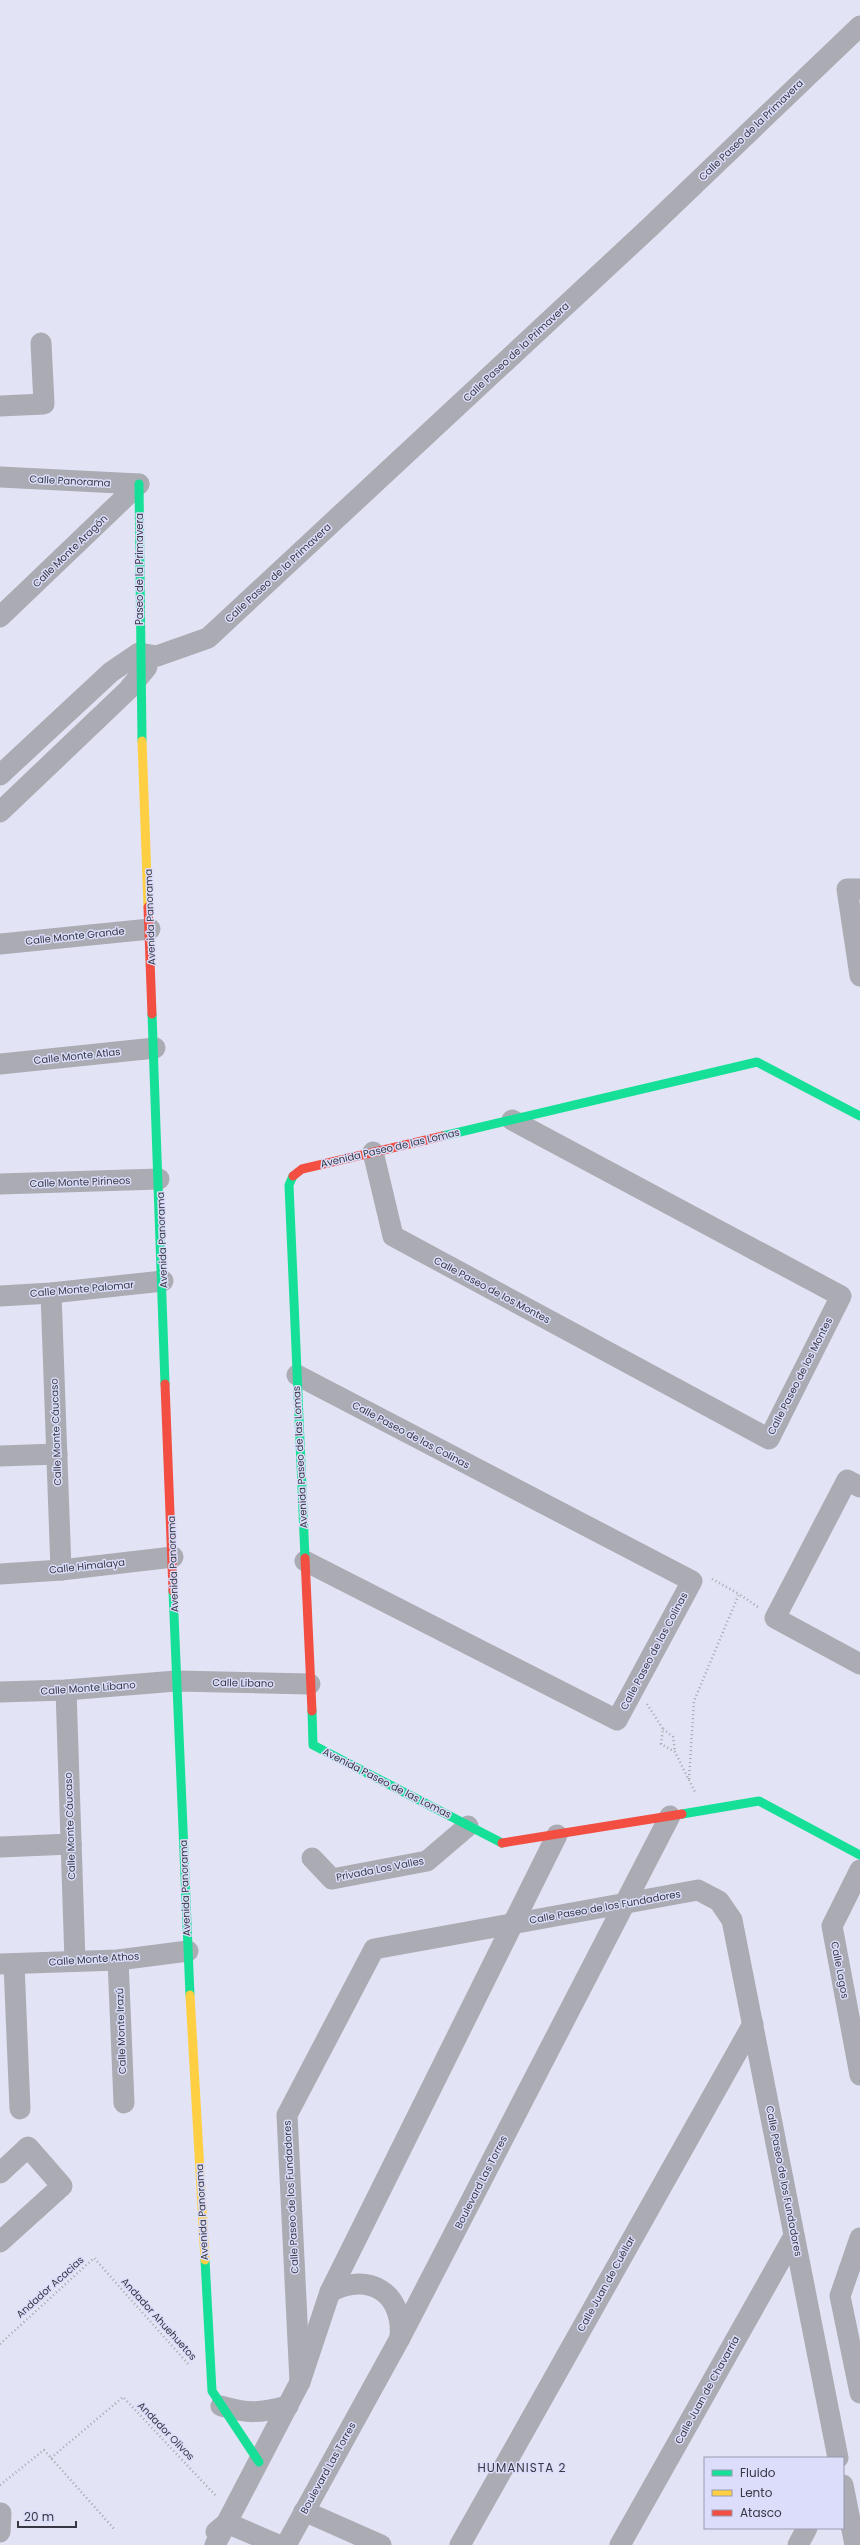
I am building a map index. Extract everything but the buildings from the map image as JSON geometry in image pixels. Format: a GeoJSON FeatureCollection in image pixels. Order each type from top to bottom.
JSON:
{"type":"FeatureCollection","features":[{"type":"Feature","properties":{"kind":"street","name":"Calle Paseo de la Primavera"},"geometry":{"type":"LineString","coordinates":[[0,775],[111,672],[148,654],[208,638],[649,228],[860,26]]}},
{"type":"Feature","properties":{"kind":"street"},"geometry":{"type":"LineString","coordinates":[[0,406],[44,404],[41,343]]}},
{"type":"Feature","properties":{"kind":"street","name":"Calle Panorama"},"geometry":{"type":"LineString","coordinates":[[0,477],[139,484]]}},
{"type":"Feature","properties":{"kind":"street","name":"Paseo de la Primavera"},"geometry":{"type":"LineString","coordinates":[[139,484],[148,654]]}},
{"type":"Feature","properties":{"kind":"street","name":"Calle Monte Aragón"},"geometry":{"type":"LineString","coordinates":[[0,617],[139,484]]}},
{"type":"Feature","properties":{"kind":"street"},"geometry":{"type":"LineString","coordinates":[[0,812],[140,676],[148,654]]}},
{"type":"Feature","properties":{"kind":"street","name":"Avenida Panorama"},"geometry":{"type":"LineString","coordinates":[[140,676],[155,1048],[176,1681],[188,1951],[212,2391],[259,2462]]}},
{"type":"Feature","properties":{"kind":"street"},"geometry":{"type":"LineString","coordinates":[[860,889],[847,889],[860,976]]}},
{"type":"Feature","properties":{"kind":"street","name":"Calle Monte Grande"},"geometry":{"type":"LineString","coordinates":[[0,944],[150,929]]}},
{"type":"Feature","properties":{"kind":"street","name":"Calle Monte Atlas"},"geometry":{"type":"LineString","coordinates":[[0,1064],[155,1048]]}},
{"type":"Feature","properties":{"kind":"street","name":"Avenida Paseo de las Lomas"},"geometry":{"type":"LineString","coordinates":[[860,1116],[756,1062],[302,1169],[294,1175],[289,1185],[313,1745],[503,1844],[759,1801],[860,1854]]}},
{"type":"Feature","properties":{"kind":"street","name":"Calle Paseo de los Montes"},"geometry":{"type":"LineString","coordinates":[[373,1152],[393,1236],[769,1439],[841,1296],[512,1120]]}},
{"type":"Feature","properties":{"kind":"street","name":"Calle Monte Pirineos"},"geometry":{"type":"LineString","coordinates":[[0,1184],[159,1179]]}},
{"type":"Feature","properties":{"kind":"street","name":"Calle Monte Palomar"},"geometry":{"type":"LineString","coordinates":[[0,1296],[51,1294],[163,1281]]}},
{"type":"Feature","properties":{"kind":"street","name":"Calle Monte Cáucaso"},"geometry":{"type":"LineString","coordinates":[[51,1294],[61,1570]]}},
{"type":"Feature","properties":{"kind":"street","name":"Calle Paseo de las Colinas"},"geometry":{"type":"LineString","coordinates":[[297,1375],[692,1581],[617,1720],[305,1561]]}},
{"type":"Feature","properties":{"kind":"street"},"geometry":{"type":"LineString","coordinates":[[0,1456],[57,1454]]}},
{"type":"Feature","properties":{"kind":"street"},"geometry":{"type":"LineString","coordinates":[[853,1483],[775,1618],[860,1664]]}},
{"type":"Feature","properties":{"kind":"street","name":"Calle Himalaya"},"geometry":{"type":"LineString","coordinates":[[0,1574],[61,1570],[173,1557]]}},
{"type":"Feature","properties":{"kind":"street","name":"Calle Libano"},"geometry":{"type":"LineString","coordinates":[[176,1681],[310,1684]]}},
{"type":"Feature","properties":{"kind":"street","name":"Calle Monte Líbano"},"geometry":{"type":"LineString","coordinates":[[0,1692],[66,1690],[176,1681]]}},
{"type":"Feature","properties":{"kind":"street","name":"Calle Monte Cáucaso"},"geometry":{"type":"LineString","coordinates":[[66,1690],[75,1961]]}},
{"type":"Feature","properties":{"kind":"street","name":"Boulevard Las Torres"},"geometry":{"type":"LineString","coordinates":[[286,2545],[400,2338],[670,1816]]}},
{"type":"Feature","properties":{"kind":"street","name":"Privada Los Valles"},"geometry":{"type":"LineString","coordinates":[[312,1858],[332,1879],[427,1861],[468,1826]]}},
{"type":"Feature","properties":{"kind":"street"},"geometry":{"type":"LineString","coordinates":[[215,2545],[300,2382],[330,2292],[557,1835]]}},
{"type":"Feature","properties":{"kind":"street"},"geometry":{"type":"LineString","coordinates":[[0,1846],[71,1844]]}},
{"type":"Feature","properties":{"kind":"street","name":"Calle Lagos"},"geometry":{"type":"LineString","coordinates":[[860,1870],[832,1926],[860,2075]]}},
{"type":"Feature","properties":{"kind":"street","name":"Calle Paseo de los Fundadores"},"geometry":{"type":"LineString","coordinates":[[300,2382],[286,2115],[374,1950],[698,1890],[719,1901],[732,1920],[838,2457]]}},
{"type":"Feature","properties":{"kind":"street","name":"Calle Monte Athos"},"geometry":{"type":"LineString","coordinates":[[7,1964],[118,1960],[188,1951]]}},
{"type":"Feature","properties":{"kind":"street","name":"Calle Monte Irazú"},"geometry":{"type":"LineString","coordinates":[[118,1960],[124,2103]]}},
{"type":"Feature","properties":{"kind":"street"},"geometry":{"type":"LineString","coordinates":[[7,1964],[20,2109]]}},
{"type":"Feature","properties":{"kind":"street","name":"Calle Juan de Cuéllar"},"geometry":{"type":"LineString","coordinates":[[460,2545],[753,2024]]}},
{"type":"Feature","properties":{"kind":"street"},"geometry":{"type":"LineString","coordinates":[[0,2173],[28,2147],[62,2186],[0,2242]]}},
{"type":"Feature","properties":{"kind":"street","name":"Calle Juan de Chavarría"},"geometry":{"type":"LineString","coordinates":[[620,2545],[794,2236]]}},
{"type":"Feature","properties":{"kind":"street"},"geometry":{"type":"LineString","coordinates":[[860,2238],[840,2296],[860,2393]]}},
{"type":"Feature","properties":{"kind":"street"},"geometry":{"type":"LineString","coordinates":[[330,2292],[344,2285],[359,2282],[375,2286],[388,2295],[397,2308],[401,2323],[400,2338]]}},
{"type":"Feature","properties":{"kind":"street"},"geometry":{"type":"LineString","coordinates":[[221,2406],[245,2413],[259,2413],[288,2406]]}},
{"type":"Feature","properties":{"kind":"street"},"geometry":{"type":"LineString","coordinates":[[844,2490],[855,2545]]}},
{"type":"Feature","properties":{"kind":"street"},"geometry":{"type":"LineString","coordinates":[[304,2511],[381,2545]]}},
{"type":"Feature","properties":{"kind":"street"},"geometry":{"type":"LineString","coordinates":[[200,2545],[229,2517]]}},
{"type":"Feature","properties":{"kind":"street"},"geometry":{"type":"LineString","coordinates":[[229,2517],[278,2545]]}},
{"type":"Feature","properties":{"kind":"street"},"geometry":{"type":"LineString","coordinates":[[798,2545],[806,2529]]}},
{"type":"Feature","properties":{"kind":"path"},"geometry":{"type":"LineString","coordinates":[[692,1581],[704,1575],[739,1594],[775,1618]]}},
{"type":"Feature","properties":{"kind":"path"},"geometry":{"type":"LineString","coordinates":[[689,1779],[694,1701],[739,1594]]}},
{"type":"Feature","properties":{"kind":"path"},"geometry":{"type":"LineString","coordinates":[[636,1686],[663,1729],[673,1737],[675,1752],[704,1810]]}},
{"type":"Feature","properties":{"kind":"path"},"geometry":{"type":"LineString","coordinates":[[663,1729],[661,1744],[675,1752]]}},
{"type":"Feature","properties":{"kind":"path","name":"Andador Acacias"},"geometry":{"type":"LineString","coordinates":[[0,2344],[94,2258]]}},
{"type":"Feature","properties":{"kind":"path","name":"Andador Ahuehuetos"},"geometry":{"type":"LineString","coordinates":[[94,2258],[192,2368]]}},
{"type":"Feature","properties":{"kind":"path","name":"Andador Olivos"},"geometry":{"type":"LineString","coordinates":[[52,2458],[123,2397],[229,2517]]}},
{"type":"Feature","properties":{"kind":"path"},"geometry":{"type":"LineString","coordinates":[[0,2485],[44,2450],[115,2530]]}},
{"type":"Feature","properties":{"kind":"traffic: fast"},"geometry":{"type":"LineString","coordinates":[[139,484],[142,741]]}},
{"type":"Feature","properties":{"kind":"traffic: fast"},"geometry":{"type":"LineString","coordinates":[[152,1014],[165,1384]]}},
{"type":"Feature","properties":{"kind":"traffic: fast"},"geometry":{"type":"LineString","coordinates":[[443,1136],[757,1062],[860,1116]]}},
{"type":"Feature","properties":{"kind":"traffic: fast"},"geometry":{"type":"LineString","coordinates":[[293,1176],[289,1185],[305,1558]]}},
{"type":"Feature","properties":{"kind":"traffic: fast"},"geometry":{"type":"LineString","coordinates":[[173,1591],[190,1995]]}},
{"type":"Feature","properties":{"kind":"traffic: fast"},"geometry":{"type":"LineString","coordinates":[[312,1711],[313,1745],[502,1843]]}},
{"type":"Feature","properties":{"kind":"traffic: fast"},"geometry":{"type":"LineString","coordinates":[[682,1814],[759,1801],[860,1855]]}},
{"type":"Feature","properties":{"kind":"traffic: fast"},"geometry":{"type":"LineString","coordinates":[[205,2260],[212,2391],[259,2462]]}},
{"type":"Feature","properties":{"kind":"traffic: slow"},"geometry":{"type":"LineString","coordinates":[[142,741],[148,907]]}},
{"type":"Feature","properties":{"kind":"traffic: slow"},"geometry":{"type":"LineString","coordinates":[[190,1995],[205,2260]]}},
{"type":"Feature","properties":{"kind":"traffic: jam"},"geometry":{"type":"LineString","coordinates":[[148,907],[152,1014]]}},
{"type":"Feature","properties":{"kind":"traffic: jam"},"geometry":{"type":"LineString","coordinates":[[293,1176],[302,1169],[443,1136]]}},
{"type":"Feature","properties":{"kind":"traffic: jam"},"geometry":{"type":"LineString","coordinates":[[165,1384],[173,1591]]}},
{"type":"Feature","properties":{"kind":"traffic: jam"},"geometry":{"type":"LineString","coordinates":[[305,1558],[312,1711]]}},
{"type":"Feature","properties":{"kind":"traffic: jam"},"geometry":{"type":"LineString","coordinates":[[502,1843],[682,1814]]}},
{"type":"Feature","properties":{"kind":"district","name":"HUMANISTA 2"},"geometry":{"type":"Point","coordinates":[522,2467]}}]}
